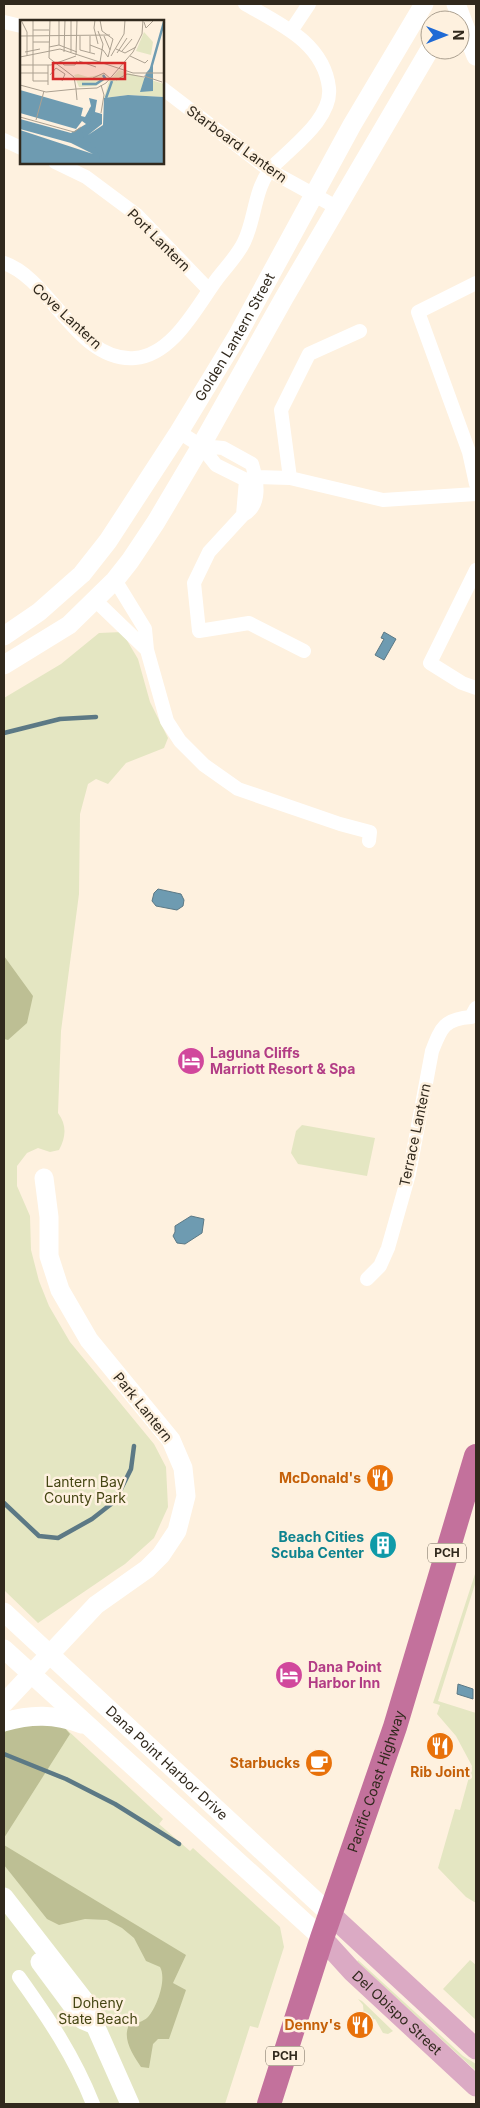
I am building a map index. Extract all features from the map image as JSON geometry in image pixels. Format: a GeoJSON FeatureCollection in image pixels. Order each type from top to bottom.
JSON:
{"type":"FeatureCollection","features":[{"type":"Feature","properties":{"kind":"highway","name":"Pacific Coast Highway"},"geometry":{"type":"LineString","coordinates":[[270,2104],[330,1914],[396,1727],[476,1456]]}},
{"type":"Feature","properties":{"kind":"main road","name":"Golden Lantern Street"},"geometry":{"type":"LineString","coordinates":[[4,636],[39,612],[88,567],[108,541],[179,432],[236,338],[313,196],[408,28],[424,4]]}},
{"type":"Feature","properties":{"kind":"main road"},"geometry":{"type":"LineString","coordinates":[[456,4],[476,56]]}},
{"type":"Feature","properties":{"kind":"main road","name":"Golden Lantern Street"},"geometry":{"type":"LineString","coordinates":[[11,661],[69,625],[115,580],[156,522],[284,298],[424,60]]}},
{"type":"Feature","properties":{"kind":"main road"},"geometry":{"type":"LineString","coordinates":[[11,661],[39,612]]}},
{"type":"Feature","properties":{"kind":"main road","name":"Park Lantern"},"geometry":{"type":"LineString","coordinates":[[30,1673],[96,1605],[161,1555],[172,1540],[180,1522],[186,1490],[183,1468],[171,1440],[88,1340],[60,1290],[49,1256],[49,1217],[44,1178]]}},
{"type":"Feature","properties":{"kind":"main road","name":"Dana Point Harbor Drive"},"geometry":{"type":"LineString","coordinates":[[4,1612],[330,1914]]}},
{"type":"Feature","properties":{"kind":"main road","name":"Dana Point Harbor Drive"},"geometry":{"type":"LineString","coordinates":[[4,1650],[322,1938]]}},
{"type":"Feature","properties":{"kind":"main road"},"geometry":{"type":"LineString","coordinates":[[4,1703],[30,1673]]}},
{"type":"Feature","properties":{"kind":"main road"},"geometry":{"type":"LineString","coordinates":[[4,1722],[41,1715],[62,1717],[88,1726]]}},
{"type":"Feature","properties":{"kind":"main road"},"geometry":{"type":"LineString","coordinates":[[4,1883],[91,2009],[95,2025],[130,2104]]}},
{"type":"Feature","properties":{"kind":"main road"},"geometry":{"type":"LineString","coordinates":[[4,1897],[45,1941]]}},
{"type":"Feature","properties":{"kind":"main road"},"geometry":{"type":"LineString","coordinates":[[4,1907],[20,1933],[83,2020],[95,2025]]}},
{"type":"Feature","properties":{"kind":"main road","name":"Del Obispo Street"},"geometry":{"type":"LineString","coordinates":[[330,1914],[476,2049]]}},
{"type":"Feature","properties":{"kind":"main road","name":"Del Obispo Street"},"geometry":{"type":"LineString","coordinates":[[322,1938],[352,1971],[476,2086]]}},
{"type":"Feature","properties":{"kind":"street"},"geometry":{"type":"LineString","coordinates":[[209,290],[243,244],[252,222],[256,200],[269,170],[312,128],[327,106],[330,90],[326,68],[316,52],[291,31],[245,4]]}},
{"type":"Feature","properties":{"kind":"street"},"geometry":{"type":"LineString","coordinates":[[291,31],[309,4]]}},
{"type":"Feature","properties":{"kind":"street"},"geometry":{"type":"LineString","coordinates":[[4,22],[20,26]]}},
{"type":"Feature","properties":{"kind":"street","name":"Starboard Lantern"},"geometry":{"type":"LineString","coordinates":[[164,90],[269,170],[313,196],[338,208]]}},
{"type":"Feature","properties":{"kind":"street"},"geometry":{"type":"LineString","coordinates":[[4,140],[20,148]]}},
{"type":"Feature","properties":{"kind":"street","name":"Port Lantern"},"geometry":{"type":"LineString","coordinates":[[59,164],[86,176],[137,215],[209,290]]}},
{"type":"Feature","properties":{"kind":"street","name":"Cove Lantern"},"geometry":{"type":"LineString","coordinates":[[4,263],[13,266],[44,293],[97,348],[114,355],[135,358],[156,351],[168,342],[180,330],[209,290]]}},
{"type":"Feature","properties":{"kind":"street"},"geometry":{"type":"LineString","coordinates":[[476,283],[418,312],[469,452],[476,484]]}},
{"type":"Feature","properties":{"kind":"street"},"geometry":{"type":"LineString","coordinates":[[290,478],[281,410],[309,354],[360,331]]}},
{"type":"Feature","properties":{"kind":"street"},"geometry":{"type":"LineString","coordinates":[[179,432],[201,446],[223,448],[252,464],[251,478],[257,488],[255,501],[249,512],[243,515],[210,552],[194,584],[199,631],[250,623],[304,651]]}},
{"type":"Feature","properties":{"kind":"street"},"geometry":{"type":"LineString","coordinates":[[251,478],[290,478],[383,500],[476,494]]}},
{"type":"Feature","properties":{"kind":"street"},"geometry":{"type":"LineString","coordinates":[[476,570],[430,662],[462,683],[476,688]]}},
{"type":"Feature","properties":{"kind":"street"},"geometry":{"type":"LineString","coordinates":[[115,580],[145,629],[146,650],[167,721],[180,741],[204,765],[238,789],[340,824],[370,832],[369,841]]}},
{"type":"Feature","properties":{"kind":"street"},"geometry":{"type":"LineString","coordinates":[[95,600],[146,650]]}},
{"type":"Feature","properties":{"kind":"street","name":"Terrace Lantern"},"geometry":{"type":"LineString","coordinates":[[367,1279],[380,1266],[388,1248],[409,1174],[432,1051],[439,1033],[448,1022],[456,1018],[474,1015]]}},
{"type":"Feature","properties":{"kind":"street"},"geometry":{"type":"LineString","coordinates":[[19,1977],[65,2044],[78,2067],[93,2104]]}},
{"type":"Feature","properties":{"kind":"green space","name":"Lantern Bay County Park"},"geometry":{"type":"Polygon","coordinates":[[[122,632],[138,659],[150,702],[168,738],[164,748],[126,763],[108,784],[96,779],[88,784],[80,814],[79,894],[61,1031],[58,1113],[63,1122],[64,1136],[59,1150],[50,1152],[38,1148],[27,1153],[17,1166],[17,1186],[30,1216],[31,1250],[39,1281],[49,1306],[70,1342],[154,1444],[166,1467],[168,1507],[154,1538],[125,1564],[38,1623],[4,1590],[4,698],[61,664],[99,633],[122,632]]]}},
{"type":"Feature","properties":{"kind":"green space"},"geometry":{"type":"Polygon","coordinates":[[[4,956],[33,996],[27,1023],[8,1040],[4,1039],[4,956]]]}},
{"type":"Feature","properties":{"kind":"green space"},"geometry":{"type":"Polygon","coordinates":[[[302,1125],[375,1138],[367,1176],[298,1164],[291,1153],[296,1131],[302,1125]]]}},
{"type":"Feature","properties":{"kind":"green space"},"geometry":{"type":"Polygon","coordinates":[[[476,1571],[476,1581],[438,1701],[476,1713],[476,1903],[466,1897],[438,1868],[455,1809],[460,1810],[472,1766],[456,1736],[437,1714],[440,1705],[433,1703],[476,1571]]]}},
{"type":"Feature","properties":{"kind":"green space","name":"Doheny State Beach"},"geometry":{"type":"Polygon","coordinates":[[[4,1713],[63,1726],[163,1819],[159,1824],[190,1851],[193,1848],[280,1927],[284,1947],[258,2028],[250,2026],[225,2104],[4,2104],[4,1713]]]}},
{"type":"Feature","properties":{"kind":"green space"},"geometry":{"type":"Polygon","coordinates":[[[23,1722],[63,1726],[70,1734],[4,1838],[4,1733],[12,1726],[23,1722]]]}},
{"type":"Feature","properties":{"kind":"green space"},"geometry":{"type":"Polygon","coordinates":[[[4,1845],[186,1955],[173,1983],[186,1990],[169,2039],[158,2039],[153,2044],[149,2068],[141,2067],[129,2047],[127,2030],[129,2025],[146,2019],[155,2007],[162,1985],[160,1967],[146,1961],[134,1938],[122,1928],[107,1920],[85,1919],[59,1925],[47,1919],[4,1865],[4,1845]]]}},
{"type":"Feature","properties":{"kind":"green space"},"geometry":{"type":"Polygon","coordinates":[[[358,1960],[463,2056],[476,2064],[476,2071],[357,1962],[358,1960]]]}},
{"type":"Feature","properties":{"kind":"green space"},"geometry":{"type":"Polygon","coordinates":[[[470,1960],[476,1965],[476,2020],[443,1989],[470,1960]]]}},
{"type":"Feature","properties":{"kind":"green space"},"geometry":{"type":"Polygon","coordinates":[[[358,1999],[393,2031],[388,2034],[383,2033],[375,2019],[372,2020],[364,2016],[363,2005],[358,1999]]]}},
{"type":"Feature","properties":{"kind":"water"},"geometry":{"type":"Polygon","coordinates":[[[384,632],[396,639],[384,660],[375,655],[384,639],[381,638],[384,632]]]}},
{"type":"Feature","properties":{"kind":"water"},"geometry":{"type":"Polygon","coordinates":[[[158,889],[181,894],[184,900],[183,906],[177,910],[156,906],[152,901],[154,893],[158,889]]]}},
{"type":"Feature","properties":{"kind":"water"},"geometry":{"type":"Polygon","coordinates":[[[191,1216],[204,1219],[202,1233],[185,1244],[177,1243],[173,1236],[175,1226],[191,1216]]]}},
{"type":"Feature","properties":{"kind":"water"},"geometry":{"type":"Polygon","coordinates":[[[458,1684],[473,1689],[473,1699],[457,1694],[458,1684]]]}},
{"type":"Feature","properties":{"kind":"waterway"},"geometry":{"type":"LineString","coordinates":[[4,733],[60,719],[96,717]]}},
{"type":"Feature","properties":{"kind":"waterway"},"geometry":{"type":"LineString","coordinates":[[4,1503],[39,1536],[58,1538],[92,1519],[115,1501],[131,1469],[134,1446]]}},
{"type":"Feature","properties":{"kind":"waterway"},"geometry":{"type":"LineString","coordinates":[[4,1754],[66,1779],[115,1804],[179,1844]]}},
{"type":"Feature","properties":{"kind":"place","name":"Laguna Cliffs Marriott Resort & Spa"},"geometry":{"type":"Point","coordinates":[191,1061]}},
{"type":"Feature","properties":{"kind":"place","name":"McDonald's"},"geometry":{"type":"Point","coordinates":[380,1478]}},
{"type":"Feature","properties":{"kind":"place","name":"Beach Cities Scuba Center"},"geometry":{"type":"Point","coordinates":[383,1545]}},
{"type":"Feature","properties":{"kind":"place","name":"Dana Point Harbor Inn"},"geometry":{"type":"Point","coordinates":[289,1675]}},
{"type":"Feature","properties":{"kind":"place","name":"Rib Joint"},"geometry":{"type":"Point","coordinates":[440,1746]}},
{"type":"Feature","properties":{"kind":"place","name":"Starbucks"},"geometry":{"type":"Point","coordinates":[319,1763]}},
{"type":"Feature","properties":{"kind":"place","name":"Denny's"},"geometry":{"type":"Point","coordinates":[360,2025]}}]}
